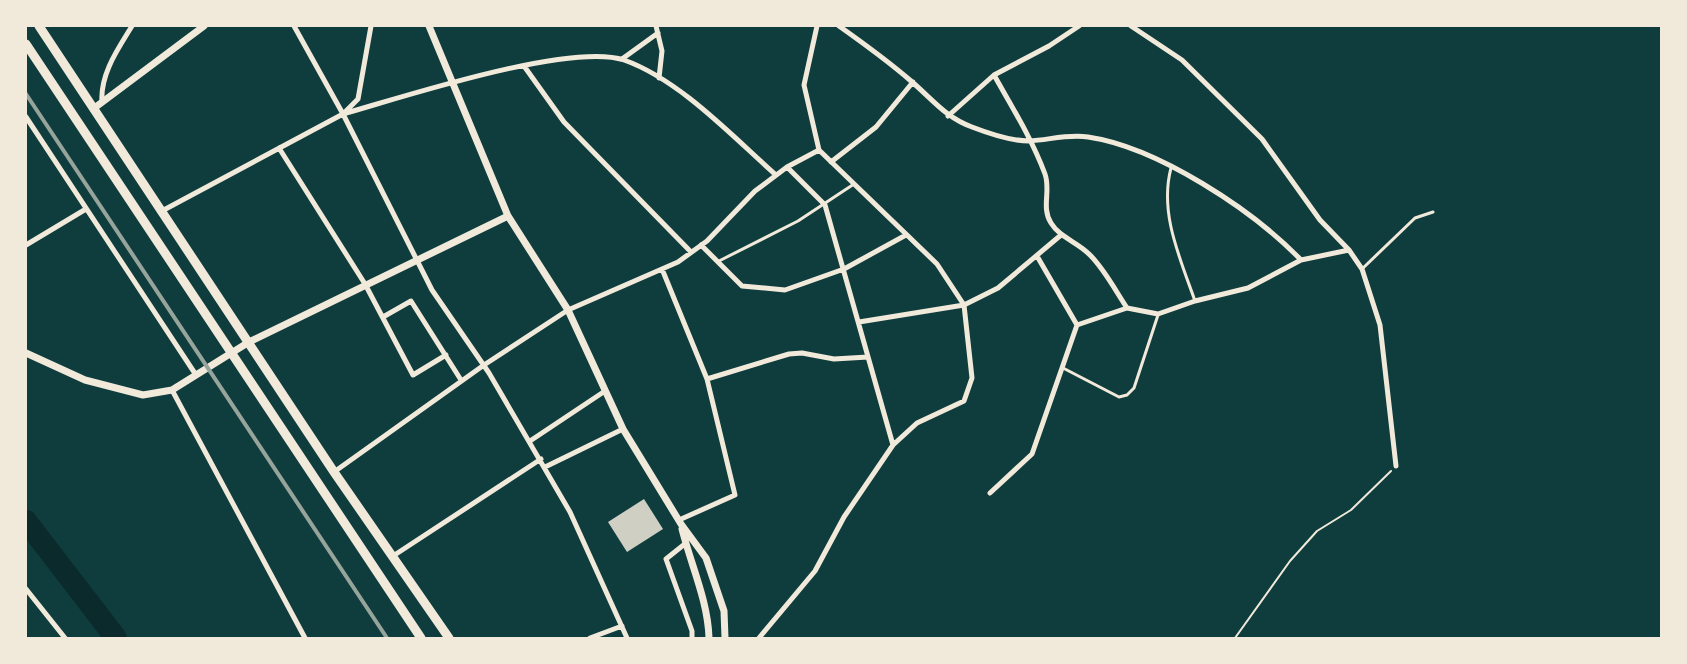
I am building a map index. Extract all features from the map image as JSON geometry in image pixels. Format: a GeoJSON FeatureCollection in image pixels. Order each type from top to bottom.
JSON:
{"type":"FeatureCollection","features":[{"type":"Feature","properties":{"kind":"highway"},"geometry":{"type":"LineString","coordinates":[[39,26],[160,212],[449,639]]}},
{"type":"Feature","properties":{"kind":"highway"},"geometry":{"type":"LineString","coordinates":[[26,44],[421,639]]}},
{"type":"Feature","properties":{"kind":"street"},"geometry":{"type":"LineString","coordinates":[[102,102],[101,86],[117,50],[132,26]]}},
{"type":"Feature","properties":{"kind":"street"},"geometry":{"type":"LineString","coordinates":[[93,109],[204,26]]}},
{"type":"Feature","properties":{"kind":"street"},"geometry":{"type":"LineString","coordinates":[[294,26],[343,114],[432,291],[483,365],[541,459],[570,512],[627,639]]}},
{"type":"Feature","properties":{"kind":"street"},"geometry":{"type":"LineString","coordinates":[[343,114],[358,99],[371,26]]}},
{"type":"Feature","properties":{"kind":"street"},"geometry":{"type":"LineString","coordinates":[[429,26],[451,84],[508,216],[568,310],[623,429],[680,522],[706,558],[724,611],[725,639]]}},
{"type":"Feature","properties":{"kind":"street"},"geometry":{"type":"LineString","coordinates":[[656,26],[662,51],[659,78]]}},
{"type":"Feature","properties":{"kind":"street"},"geometry":{"type":"LineString","coordinates":[[759,639],[815,571],[844,517],[894,445],[917,423],[964,401],[972,378],[964,305],[937,264],[819,150],[804,85],[817,26]]}},
{"type":"Feature","properties":{"kind":"street"},"geometry":{"type":"LineString","coordinates":[[839,26],[913,82],[948,116],[970,127],[1013,140],[1030,141],[1070,135],[1090,137],[1146,154],[1256,219],[1282,240],[1301,260]]}},
{"type":"Feature","properties":{"kind":"street"},"geometry":{"type":"LineString","coordinates":[[948,116],[994,75],[1049,46],[1079,26]]}},
{"type":"Feature","properties":{"kind":"street"},"geometry":{"type":"LineString","coordinates":[[1131,26],[1182,60],[1262,139],[1320,220],[1349,250],[1362,269],[1380,325],[1396,466]]}},
{"type":"Feature","properties":{"kind":"street"},"geometry":{"type":"LineString","coordinates":[[622,59],[658,33]]}},
{"type":"Feature","properties":{"kind":"street"},"geometry":{"type":"LineString","coordinates":[[160,212],[343,114],[524,66],[580,57],[622,59],[659,78],[716,122],[776,175]]}},
{"type":"Feature","properties":{"kind":"street"},"geometry":{"type":"LineString","coordinates":[[524,66],[564,122],[691,252]]}},
{"type":"Feature","properties":{"kind":"street"},"geometry":{"type":"LineString","coordinates":[[994,75],[1030,141],[1046,177],[1046,213],[1061,235],[1080,246],[1096,261],[1127,308]]}},
{"type":"Feature","properties":{"kind":"street"},"geometry":{"type":"LineString","coordinates":[[831,162],[876,127],[913,82]]}},
{"type":"Feature","properties":{"kind":"street"},"geometry":{"type":"LineString","coordinates":[[26,117],[196,375]]}},
{"type":"Feature","properties":{"kind":"street"},"geometry":{"type":"LineString","coordinates":[[279,148],[365,284],[413,375],[446,356]]}},
{"type":"Feature","properties":{"kind":"street"},"geometry":{"type":"LineString","coordinates":[[334,472],[461,380],[568,310],[662,269],[691,252],[701,245],[755,191],[787,167],[819,150]]}},
{"type":"Feature","properties":{"kind":"street"},"geometry":{"type":"LineString","coordinates":[[787,167],[825,205],[894,445]]}},
{"type":"Feature","properties":{"kind":"street"},"geometry":{"type":"LineString","coordinates":[[26,245],[86,208]]}},
{"type":"Feature","properties":{"kind":"street"},"geometry":{"type":"LineString","coordinates":[[26,353],[85,380],[143,395],[172,390],[249,342],[365,284],[418,262],[508,216]]}},
{"type":"Feature","properties":{"kind":"street"},"geometry":{"type":"LineString","coordinates":[[701,245],[741,286],[785,290],[843,269],[906,235]]}},
{"type":"Feature","properties":{"kind":"street"},"geometry":{"type":"LineString","coordinates":[[859,322],[964,305],[998,288],[1061,235]]}},
{"type":"Feature","properties":{"kind":"street"},"geometry":{"type":"LineString","coordinates":[[1077,325],[1127,308],[1158,314],[1195,301],[1248,288],[1301,260],[1349,250]]}},
{"type":"Feature","properties":{"kind":"street"},"geometry":{"type":"LineString","coordinates":[[990,493],[1032,454],[1077,325],[1037,256]]}},
{"type":"Feature","properties":{"kind":"street"},"geometry":{"type":"LineString","coordinates":[[662,269],[707,378],[735,495],[680,522]]}},
{"type":"Feature","properties":{"kind":"street"},"geometry":{"type":"LineString","coordinates":[[383,317],[411,301],[461,380]]}},
{"type":"Feature","properties":{"kind":"street"},"geometry":{"type":"LineString","coordinates":[[707,378],[789,354],[802,353],[834,359],[868,357]]}},
{"type":"Feature","properties":{"kind":"street"},"geometry":{"type":"LineString","coordinates":[[172,390],[305,639]]}},
{"type":"Feature","properties":{"kind":"street"},"geometry":{"type":"LineString","coordinates":[[530,441],[605,391]]}},
{"type":"Feature","properties":{"kind":"street"},"geometry":{"type":"LineString","coordinates":[[545,467],[623,429]]}},
{"type":"Feature","properties":{"kind":"street"},"geometry":{"type":"LineString","coordinates":[[393,556],[541,459]]}},
{"type":"Feature","properties":{"kind":"street"},"geometry":{"type":"LineString","coordinates":[[680,522],[708,614],[709,639]]}},
{"type":"Feature","properties":{"kind":"street"},"geometry":{"type":"LineString","coordinates":[[686,543],[666,559],[692,631],[692,639]]}},
{"type":"Feature","properties":{"kind":"street"},"geometry":{"type":"LineString","coordinates":[[26,589],[65,639]]}},
{"type":"Feature","properties":{"kind":"street"},"geometry":{"type":"LineString","coordinates":[[590,639],[622,626]]}},
{"type":"Feature","properties":{"kind":"lane"},"geometry":{"type":"LineString","coordinates":[[1171,168],[1167,188],[1168,215],[1195,301]]}},
{"type":"Feature","properties":{"kind":"lane"},"geometry":{"type":"LineString","coordinates":[[717,262],[825,205],[854,184]]}},
{"type":"Feature","properties":{"kind":"lane"},"geometry":{"type":"LineString","coordinates":[[1362,269],[1415,218],[1434,212]]}},
{"type":"Feature","properties":{"kind":"lane"},"geometry":{"type":"LineString","coordinates":[[1062,367],[1119,397],[1127,395],[1134,388],[1158,320],[1158,314]]}},
{"type":"Feature","properties":{"kind":"path"},"geometry":{"type":"LineString","coordinates":[[1235,639],[1290,561],[1317,531],[1351,510],[1396,466]]}},
{"type":"Feature","properties":{"kind":"building"},"geometry":{"type":"Polygon","coordinates":[[[644,499],[663,529],[627,552],[608,522],[644,499]]]}},
{"type":"Feature","properties":{"kind":"waterway"},"geometry":{"type":"LineString","coordinates":[[26,521],[116,638]]}},
{"type":"Feature","properties":{"kind":"railway"},"geometry":{"type":"LineString","coordinates":[[26,94],[387,638]]}}]}
